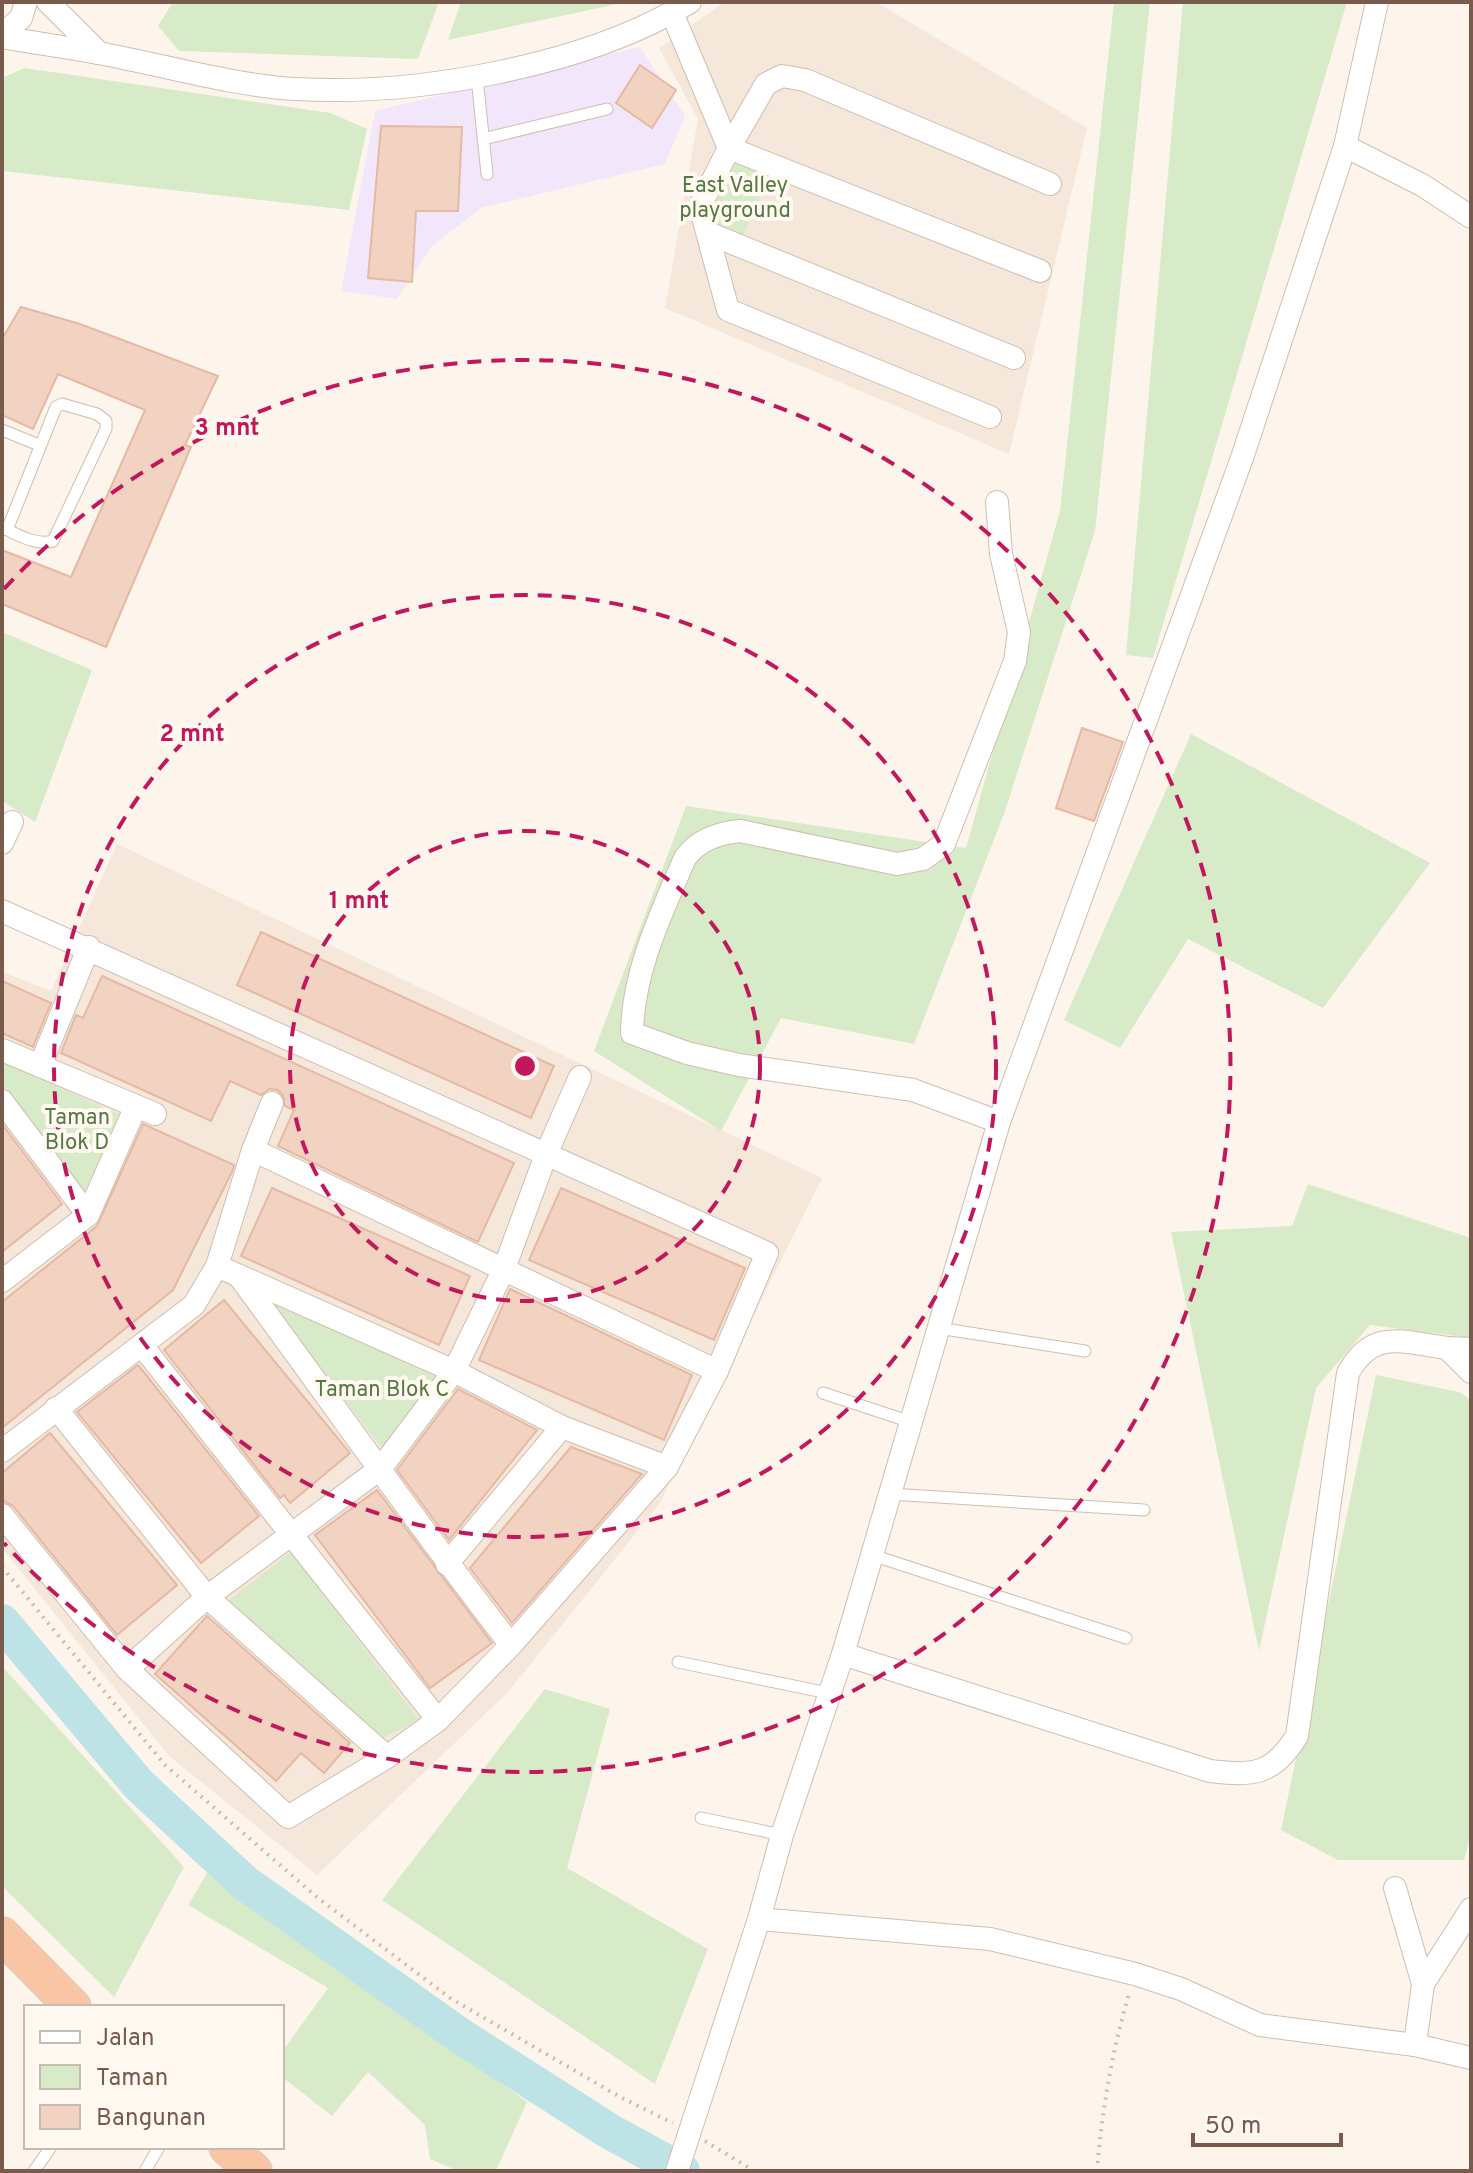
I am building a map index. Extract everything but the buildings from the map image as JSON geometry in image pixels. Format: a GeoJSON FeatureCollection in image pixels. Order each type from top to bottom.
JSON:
{"type":"FeatureCollection","features":[{"type":"Feature","properties":{"kind":"highway"},"geometry":{"type":"LineString","coordinates":[[2,1935],[71,2005]]}},
{"type":"Feature","properties":{"kind":"street"},"geometry":{"type":"LineString","coordinates":[[2,36],[21,18],[26,2]]}},
{"type":"Feature","properties":{"kind":"street"},"geometry":{"type":"LineString","coordinates":[[48,2],[99,53]]}},
{"type":"Feature","properties":{"kind":"street"},"geometry":{"type":"LineString","coordinates":[[684,2151],[759,1919],[782,1835],[843,1654],[999,1122],[1237,472],[1345,146],[1377,2]]}},
{"type":"Feature","properties":{"kind":"street"},"geometry":{"type":"LineString","coordinates":[[2,36],[296,89],[360,89],[477,78],[582,49],[681,8],[729,148],[1040,271]]}},
{"type":"Feature","properties":{"kind":"street"},"geometry":{"type":"LineString","coordinates":[[990,417],[728,310],[700,206],[766,84],[782,76],[805,80],[1050,184]]}},
{"type":"Feature","properties":{"kind":"street"},"geometry":{"type":"LineString","coordinates":[[1345,146],[1422,185],[1471,217]]}},
{"type":"Feature","properties":{"kind":"street"},"geometry":{"type":"LineString","coordinates":[[708,233],[1014,358]]}},
{"type":"Feature","properties":{"kind":"street"},"geometry":{"type":"LineString","coordinates":[[997,502],[1007,590],[1019,632],[1015,661],[944,844],[923,859],[897,864],[740,831],[725,832],[693,847],[685,858],[643,963],[632,1008],[632,1033],[687,1053],[739,1065],[913,1090],[999,1122]]}},
{"type":"Feature","properties":{"kind":"street"},"geometry":{"type":"LineString","coordinates":[[2,843],[12,822]]}},
{"type":"Feature","properties":{"kind":"street"},"geometry":{"type":"LineString","coordinates":[[2,911],[89,947],[767,1253],[717,1371],[667,1467],[511,1645],[438,1720],[387,1757],[288,1817],[127,1669],[2,1515]]}},
{"type":"Feature","properties":{"kind":"street"},"geometry":{"type":"LineString","coordinates":[[40,1066],[89,947]]}},
{"type":"Feature","properties":{"kind":"street"},"geometry":{"type":"LineString","coordinates":[[2,1050],[146,1110],[88,1215],[2,1281]]}},
{"type":"Feature","properties":{"kind":"street"},"geometry":{"type":"LineString","coordinates":[[127,1669],[207,1597],[381,1468],[454,1371],[504,1269],[547,1152],[580,1077]]}},
{"type":"Feature","properties":{"kind":"street"},"geometry":{"type":"LineString","coordinates":[[2,1101],[88,1215]]}},
{"type":"Feature","properties":{"kind":"street"},"geometry":{"type":"LineString","coordinates":[[2,1451],[56,1408],[143,1347],[194,1305],[227,1270],[253,1150],[272,1103]]}},
{"type":"Feature","properties":{"kind":"street"},"geometry":{"type":"LineString","coordinates":[[253,1150],[717,1371]]}},
{"type":"Feature","properties":{"kind":"street"},"geometry":{"type":"LineString","coordinates":[[227,1270],[454,1371],[562,1427],[667,1467]]}},
{"type":"Feature","properties":{"kind":"street"},"geometry":{"type":"LineString","coordinates":[[227,1270],[381,1468],[447,1564],[511,1645]]}},
{"type":"Feature","properties":{"kind":"street"},"geometry":{"type":"LineString","coordinates":[[843,1654],[1210,1771],[1259,1772],[1275,1766],[1297,1736],[1348,1373],[1359,1353],[1381,1343],[1471,1349]]}},
{"type":"Feature","properties":{"kind":"street"},"geometry":{"type":"LineString","coordinates":[[143,1347],[438,1720]]}},
{"type":"Feature","properties":{"kind":"street"},"geometry":{"type":"LineString","coordinates":[[1447,1348],[1471,1372]]}},
{"type":"Feature","properties":{"kind":"street"},"geometry":{"type":"LineString","coordinates":[[56,1408],[207,1597],[387,1757]]}},
{"type":"Feature","properties":{"kind":"street"},"geometry":{"type":"LineString","coordinates":[[447,1564],[562,1427]]}},
{"type":"Feature","properties":{"kind":"street"},"geometry":{"type":"LineString","coordinates":[[1395,1888],[1423,1984]]}},
{"type":"Feature","properties":{"kind":"street"},"geometry":{"type":"LineString","coordinates":[[1415,2045],[1423,1984],[1471,1909]]}},
{"type":"Feature","properties":{"kind":"street"},"geometry":{"type":"LineString","coordinates":[[759,1919],[990,1939],[1135,1974],[1181,1989],[1260,2025],[1415,2045],[1471,2058]]}},
{"type":"Feature","properties":{"kind":"street"},"geometry":{"type":"LineString","coordinates":[[1407,1935],[1450,1940]]}},
{"type":"Feature","properties":{"kind":"lane"},"geometry":{"type":"LineString","coordinates":[[477,78],[487,174]]}},
{"type":"Feature","properties":{"kind":"lane"},"geometry":{"type":"LineString","coordinates":[[483,139],[607,109]]}},
{"type":"Feature","properties":{"kind":"lane"},"geometry":{"type":"LineString","coordinates":[[62,404],[97,414],[106,421],[106,429],[53,541],[34,542],[4,528],[56,407],[62,404]]}},
{"type":"Feature","properties":{"kind":"lane"},"geometry":{"type":"LineString","coordinates":[[2,430],[39,445]]}},
{"type":"Feature","properties":{"kind":"lane"},"geometry":{"type":"LineString","coordinates":[[938,1328],[1085,1351]]}},
{"type":"Feature","properties":{"kind":"lane"},"geometry":{"type":"LineString","coordinates":[[823,1393],[911,1422]]}},
{"type":"Feature","properties":{"kind":"lane"},"geometry":{"type":"LineString","coordinates":[[890,1494],[1144,1510]]}},
{"type":"Feature","properties":{"kind":"lane"},"geometry":{"type":"LineString","coordinates":[[872,1555],[1126,1638]]}},
{"type":"Feature","properties":{"kind":"lane"},"geometry":{"type":"LineString","coordinates":[[678,1662],[828,1693]]}},
{"type":"Feature","properties":{"kind":"lane"},"geometry":{"type":"LineString","coordinates":[[701,1818],[782,1835]]}},
{"type":"Feature","properties":{"kind":"lane"},"geometry":{"type":"LineString","coordinates":[[34,2171],[50,2149]]}},
{"type":"Feature","properties":{"kind":"lane"},"geometry":{"type":"LineString","coordinates":[[145,2171],[158,2149]]}},
{"type":"Feature","properties":{"kind":"path"},"geometry":{"type":"LineString","coordinates":[[2,1567],[165,1765],[318,1898],[450,1998],[620,2097],[684,2151],[754,2171]]}},
{"type":"Feature","properties":{"kind":"path"},"geometry":{"type":"LineString","coordinates":[[1097,2171],[1102,2114],[1117,2032],[1135,1974]]}},
{"type":"Feature","properties":{"kind":"shaded area"},"geometry":{"type":"Polygon","coordinates":[[[725,2],[876,2],[1087,128],[1009,454],[665,308],[698,119],[659,48],[725,2]]]}},
{"type":"Feature","properties":{"kind":"shaded area"},"geometry":{"type":"Polygon","coordinates":[[[640,47],[685,116],[665,164],[481,208],[431,247],[397,299],[341,291],[375,111],[640,47]]]}},
{"type":"Feature","properties":{"kind":"shaded area"},"geometry":{"type":"Polygon","coordinates":[[[117,844],[822,1178],[660,1503],[508,1692],[317,1875],[169,1756],[2,1548],[2,972],[51,991],[117,844]]]}},
{"type":"Feature","properties":{"kind":"green space"},"geometry":{"type":"Polygon","coordinates":[[[173,2],[439,2],[418,59],[179,51],[158,26],[173,2]]]}},
{"type":"Feature","properties":{"kind":"green space"},"geometry":{"type":"Polygon","coordinates":[[[461,2],[627,2],[448,40],[461,2]]]}},
{"type":"Feature","properties":{"kind":"green space"},"geometry":{"type":"Polygon","coordinates":[[[1114,2],[1150,2],[1095,531],[1004,814],[914,1044],[781,1018],[721,1131],[594,1051],[686,806],[966,848],[1060,511],[1114,2]]]}},
{"type":"Feature","properties":{"kind":"green space"},"geometry":{"type":"Polygon","coordinates":[[[1183,2],[1347,2],[1153,658],[1126,655],[1183,2]]]}},
{"type":"Feature","properties":{"kind":"green space"},"geometry":{"type":"Polygon","coordinates":[[[25,68],[331,113],[367,129],[349,210],[2,171],[2,78],[25,68]]]}},
{"type":"Feature","properties":{"kind":"green space","name":"East Valley playground"},"geometry":{"type":"Polygon","coordinates":[[[731,154],[771,170],[741,241],[714,228],[707,207],[731,154]]]}},
{"type":"Feature","properties":{"kind":"green space"},"geometry":{"type":"Polygon","coordinates":[[[2,632],[92,670],[35,822],[4,802],[2,806],[2,632]]]}},
{"type":"Feature","properties":{"kind":"green space"},"geometry":{"type":"Polygon","coordinates":[[[1191,734],[1430,863],[1323,1008],[1188,939],[1120,1048],[1064,1020],[1191,734]]]}},
{"type":"Feature","properties":{"kind":"green space","name":"Taman Blok D"},"geometry":{"type":"Polygon","coordinates":[[[2,1062],[121,1115],[85,1197],[2,1082],[2,1062]]]}},
{"type":"Feature","properties":{"kind":"green space"},"geometry":{"type":"Polygon","coordinates":[[[1308,1184],[1471,1238],[1471,1338],[1370,1325],[1316,1388],[1259,1651],[1171,1232],[1292,1226],[1308,1184]]]}},
{"type":"Feature","properties":{"kind":"green space","name":"Taman Blok C"},"geometry":{"type":"Polygon","coordinates":[[[266,1298],[436,1377],[382,1447],[381,1447],[266,1298]]]}},
{"type":"Feature","properties":{"kind":"green space"},"geometry":{"type":"Polygon","coordinates":[[[1376,1375],[1459,1392],[1471,1400],[1471,1834],[1464,1860],[1338,1860],[1281,1830],[1376,1375]]]}},
{"type":"Feature","properties":{"kind":"green space"},"geometry":{"type":"Polygon","coordinates":[[[291,1552],[419,1720],[383,1738],[228,1601],[291,1552]]]}},
{"type":"Feature","properties":{"kind":"green space"},"geometry":{"type":"Polygon","coordinates":[[[2,1666],[184,1867],[114,1997],[2,1886],[2,1666]]]}},
{"type":"Feature","properties":{"kind":"green space"},"geometry":{"type":"Polygon","coordinates":[[[545,1689],[610,1709],[567,1868],[708,1949],[655,2084],[382,1900],[545,1689]]]}},
{"type":"Feature","properties":{"kind":"green space"},"geometry":{"type":"Polygon","coordinates":[[[210,1868],[527,2102],[496,2171],[458,2171],[430,2159],[425,2125],[368,2072],[332,2116],[284,2079],[284,2049],[328,1988],[188,1905],[210,1868]]]}},
{"type":"Feature","properties":{"kind":"waterway"},"geometry":{"type":"LineString","coordinates":[[2,1622],[139,1785],[245,1883],[459,2035],[609,2131],[682,2171]]}}]}
